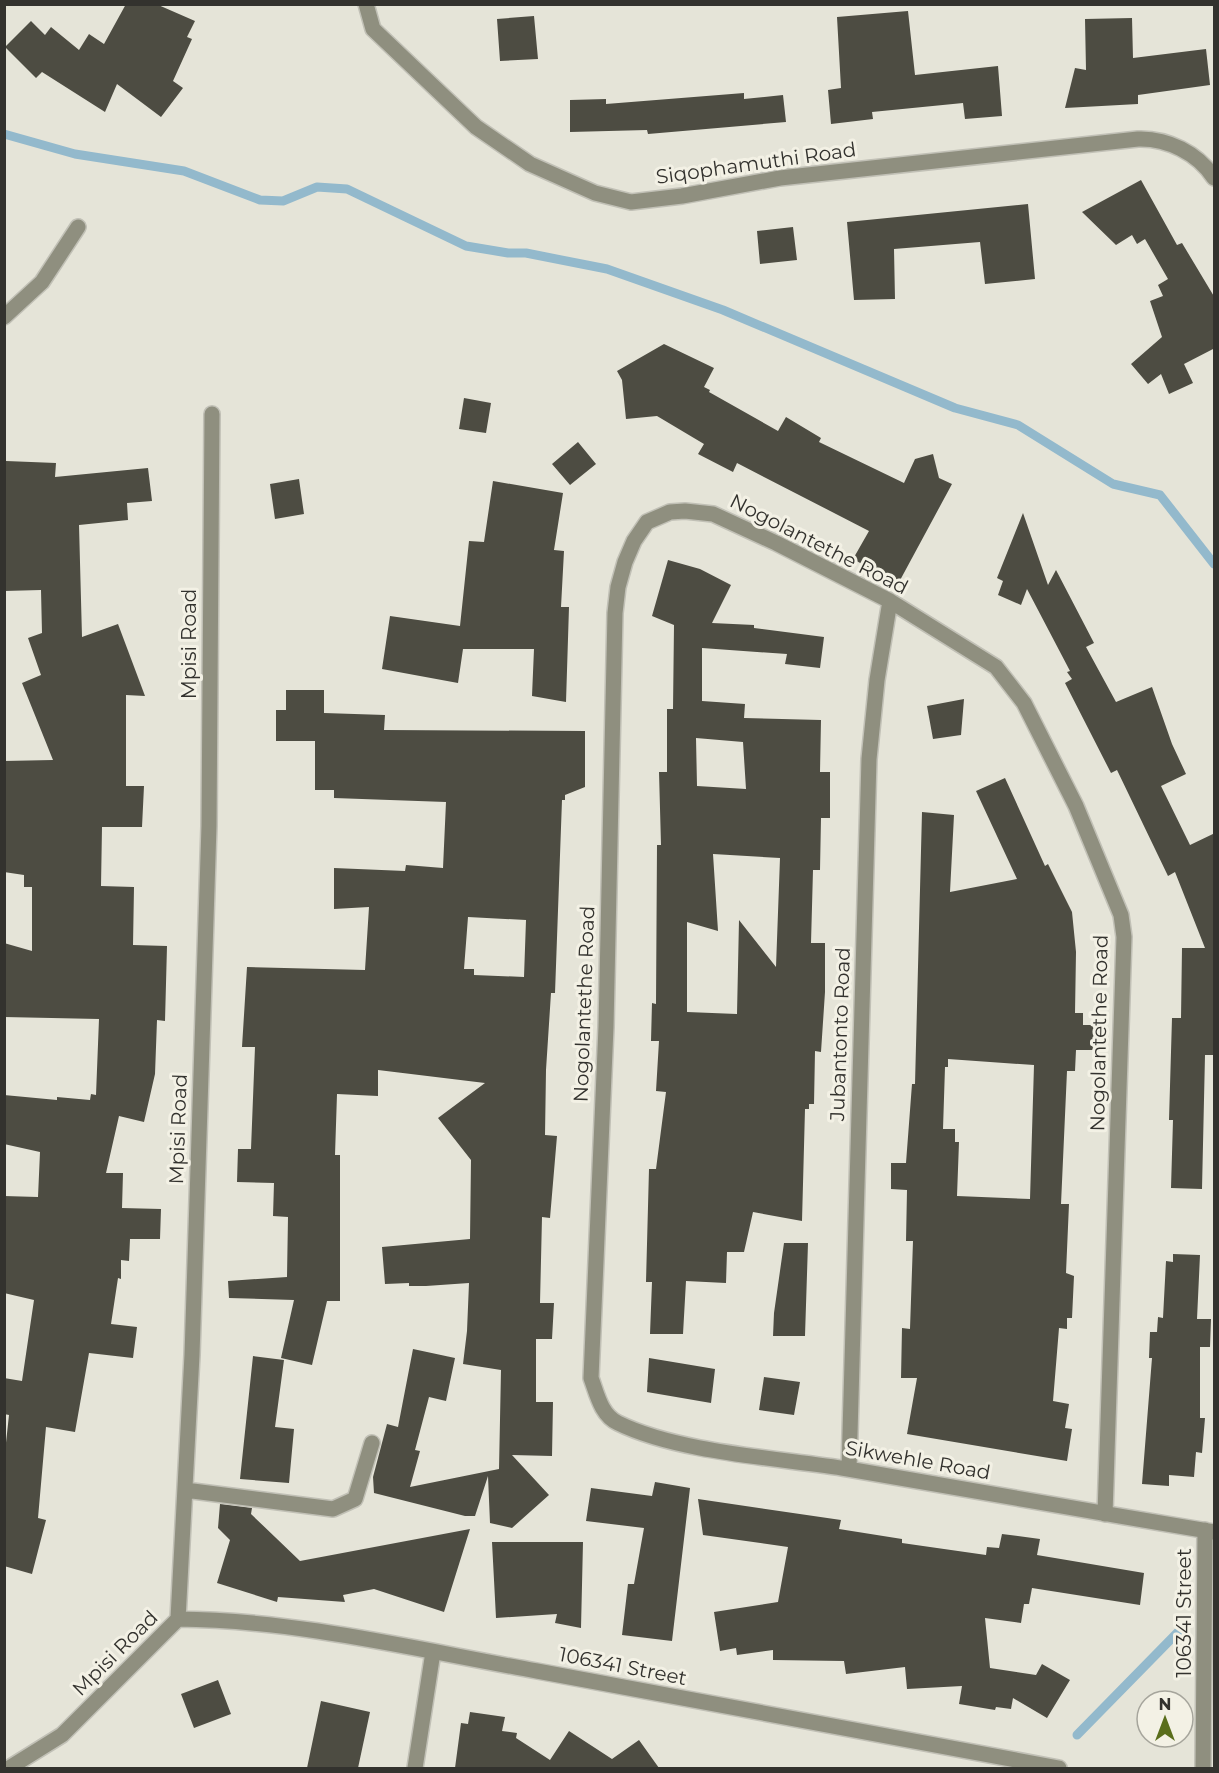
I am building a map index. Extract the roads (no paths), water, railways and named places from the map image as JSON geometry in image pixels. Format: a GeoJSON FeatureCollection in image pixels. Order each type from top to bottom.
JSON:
{"type":"FeatureCollection","features":[{"type":"Feature","properties":{"kind":"street","name":"Siqophamuthi Road"},"geometry":{"type":"LineString","coordinates":[[366,4],[373,29],[476,127],[530,164],[595,193],[631,202],[682,196],[780,178],[1138,139],[1156,139],[1182,148],[1215,178]]}},
{"type":"Feature","properties":{"kind":"street"},"geometry":{"type":"LineString","coordinates":[[4,317],[42,282],[78,227]]}},
{"type":"Feature","properties":{"kind":"street","name":"Mpisi Road"},"geometry":{"type":"LineString","coordinates":[[9,1768],[62,1735],[178,1619],[192,1343],[209,826],[212,414]]}},
{"type":"Feature","properties":{"kind":"street","name":"Nogolantethe Road"},"geometry":{"type":"LineString","coordinates":[[617,1423],[600,1403],[591,1378],[606,1027],[615,613],[618,587],[625,562],[634,541],[647,522],[670,512],[713,514],[890,601],[996,667],[1014,686],[1076,806],[1121,915],[1124,970],[1105,1514]]}},
{"type":"Feature","properties":{"kind":"street","name":"Jubantonto Road"},"geometry":{"type":"LineString","coordinates":[[849,1469],[869,759],[877,680],[890,601]]}},
{"type":"Feature","properties":{"kind":"street","name":"Sikwehle Road"},"geometry":{"type":"LineString","coordinates":[[617,1423],[680,1444],[849,1469],[1210,1531]]}},
{"type":"Feature","properties":{"kind":"street"},"geometry":{"type":"LineString","coordinates":[[184,1490],[333,1509],[355,1499],[372,1443]]}},
{"type":"Feature","properties":{"kind":"street","name":"106341 Street"},"geometry":{"type":"LineString","coordinates":[[1203,1768],[1210,1531]]}},
{"type":"Feature","properties":{"kind":"street","name":"106341 Street"},"geometry":{"type":"LineString","coordinates":[[178,1619],[268,1624],[433,1652],[1059,1768]]}},
{"type":"Feature","properties":{"kind":"street"},"geometry":{"type":"LineString","coordinates":[[415,1768],[433,1652]]}},
{"type":"Feature","properties":{"kind":"waterway"},"geometry":{"type":"LineString","coordinates":[[4,134],[75,154],[184,171],[260,200],[283,201],[317,187],[347,189],[466,246],[508,253],[526,253],[607,269],[723,310],[955,408],[1018,425],[1113,484],[1160,495],[1214,564]]}},
{"type":"Feature","properties":{"kind":"waterway"},"geometry":{"type":"LineString","coordinates":[[1077,1735],[1178,1632]]}}]}
